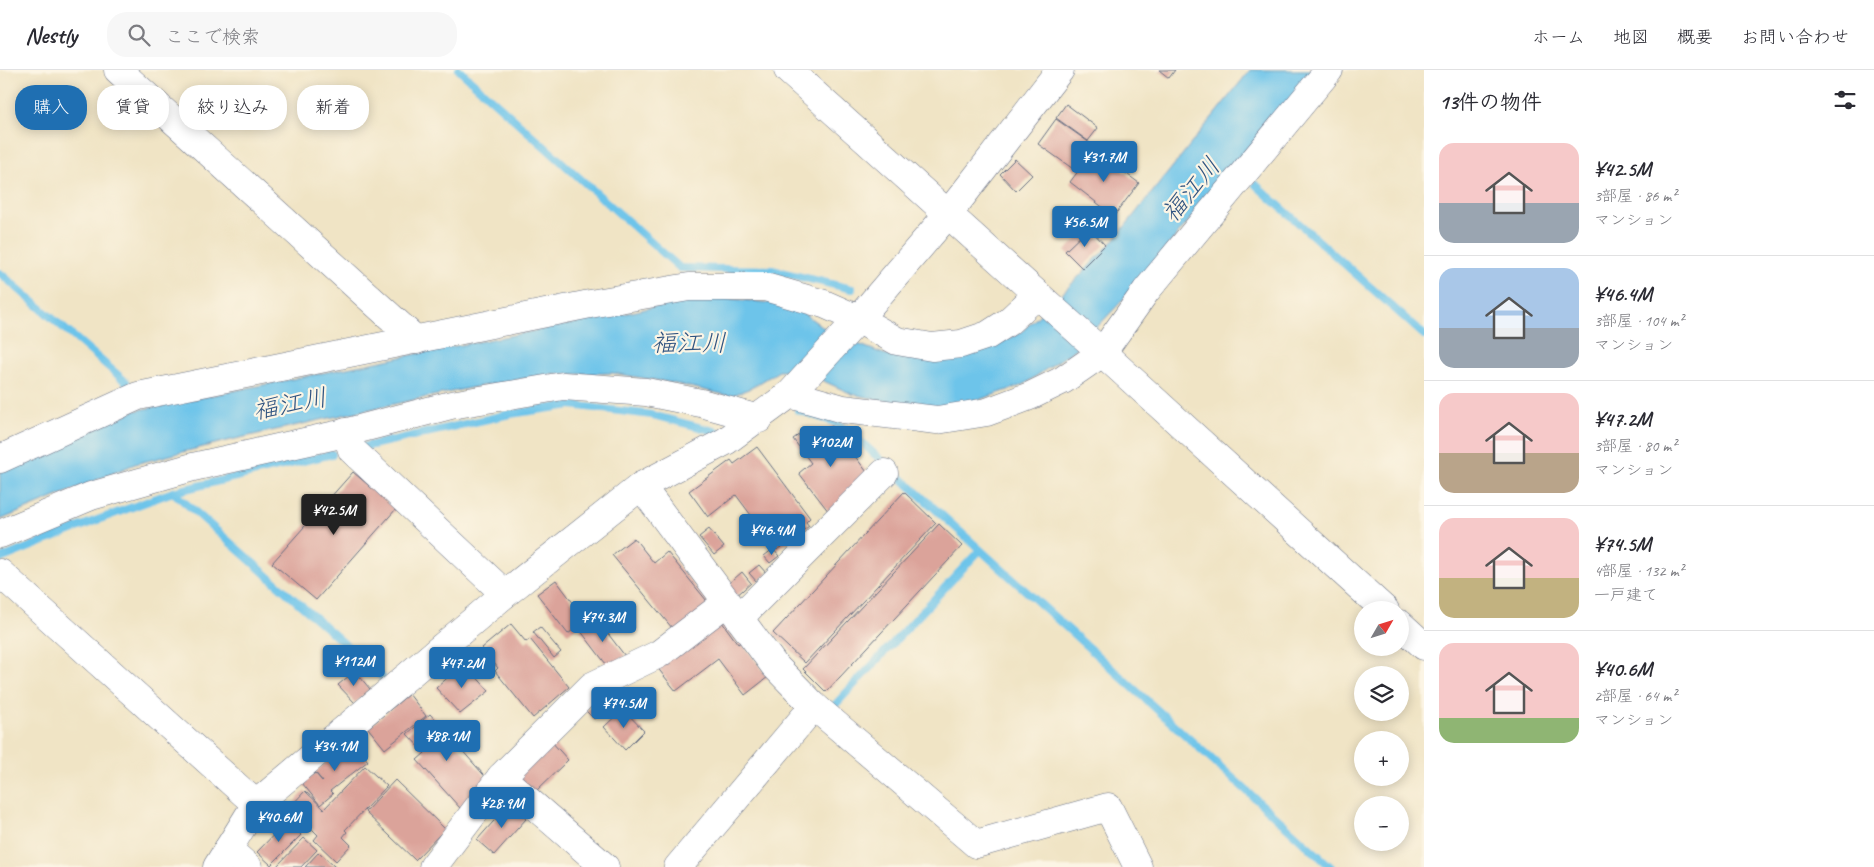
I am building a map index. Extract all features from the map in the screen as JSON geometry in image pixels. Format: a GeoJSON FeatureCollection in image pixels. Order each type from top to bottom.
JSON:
{"type":"FeatureCollection","features":[{"type":"Feature","properties":{"kind":"street"},"geometry":{"type":"LineString","coordinates":[[118,70],[416,340]]}},
{"type":"Feature","properties":{"kind":"street"},"geometry":{"type":"LineString","coordinates":[[788,70],[1100,350],[1374,601]]}},
{"type":"Feature","properties":{"kind":"street"},"geometry":{"type":"LineString","coordinates":[[248,867],[223,858],[256,804],[505,594],[641,486],[726,441],[759,419],[792,392],[948,214],[1060,70]]}},
{"type":"Feature","properties":{"kind":"street"},"geometry":{"type":"LineString","coordinates":[[792,392],[843,409],[937,420],[987,412],[1030,396],[1063,380],[1100,350],[1146,291],[1329,70]]}},
{"type":"Feature","properties":{"kind":"street"},"geometry":{"type":"LineString","coordinates":[[0,459],[138,396],[590,304],[689,287],[765,286],[824,304],[897,341],[932,347],[961,344],[988,335],[1041,298]]}},
{"type":"Feature","properties":{"kind":"street"},"geometry":{"type":"LineString","coordinates":[[0,534],[91,496],[193,467],[346,432],[452,405],[562,386],[646,392],[701,403],[759,419]]}},
{"type":"Feature","properties":{"kind":"street"},"geometry":{"type":"LineString","coordinates":[[346,432],[352,450],[505,594]]}},
{"type":"Feature","properties":{"kind":"street"},"geometry":{"type":"LineString","coordinates":[[433,867],[501,778],[592,686],[658,654],[733,610],[884,473]]}},
{"type":"Feature","properties":{"kind":"street"},"geometry":{"type":"LineString","coordinates":[[641,486],[774,665],[814,706],[976,844],[1108,807],[1138,867]]}},
{"type":"Feature","properties":{"kind":"street"},"geometry":{"type":"LineString","coordinates":[[0,574],[256,804]]}},
{"type":"Feature","properties":{"kind":"street"},"geometry":{"type":"LineString","coordinates":[[1409,632],[1424,646]]}},
{"type":"Feature","properties":{"kind":"street"},"geometry":{"type":"LineString","coordinates":[[678,867],[814,706]]}},
{"type":"Feature","properties":{"kind":"street"},"geometry":{"type":"LineString","coordinates":[[501,778],[605,867]]}},
{"type":"Feature","properties":{"kind":"water","name":"福江川"},"geometry":{"type":"Polygon","coordinates":[[[1250,70],[1315,70],[1120,303],[1076,349],[1023,385],[969,403],[924,409],[852,394],[802,371],[779,371],[751,388],[731,396],[667,382],[612,373],[543,375],[347,414],[135,464],[0,520],[0,472],[134,411],[623,314],[703,296],[770,303],[799,310],[834,335],[889,356],[950,359],[991,348],[1020,333],[1060,296],[1114,240],[1250,70]]]}},
{"type":"Feature","properties":{"kind":"building"},"geometry":{"type":"Polygon","coordinates":[[[1159,70],[1175,70],[1169,78],[1159,70]]]}},
{"type":"Feature","properties":{"kind":"building"},"geometry":{"type":"Polygon","coordinates":[[[1066,104],[1098,128],[1088,141],[1056,118],[1066,104]]]}},
{"type":"Feature","properties":{"kind":"building"},"geometry":{"type":"Polygon","coordinates":[[[1056,119],[1094,146],[1076,171],[1038,144],[1056,119]]]}},
{"type":"Feature","properties":{"kind":"building"},"geometry":{"type":"Polygon","coordinates":[[[1094,150],[1139,183],[1114,216],[1070,182],[1094,150]]]}},
{"type":"Feature","properties":{"kind":"building"},"geometry":{"type":"Polygon","coordinates":[[[1015,159],[1032,175],[1016,191],[1000,174],[1015,159]]]}},
{"type":"Feature","properties":{"kind":"building"},"geometry":{"type":"Polygon","coordinates":[[[1089,228],[1105,245],[1082,268],[1065,251],[1089,228]]]}},
{"type":"Feature","properties":{"kind":"building"},"geometry":{"type":"Polygon","coordinates":[[[832,426],[870,476],[832,516],[799,473],[811,463],[793,439],[807,429],[815,439],[832,426]]]}},
{"type":"Feature","properties":{"kind":"building"},"geometry":{"type":"Polygon","coordinates":[[[757,447],[810,518],[806,522],[809,526],[777,550],[736,495],[708,517],[689,491],[731,460],[734,464],[757,447]]]}},
{"type":"Feature","properties":{"kind":"building"},"geometry":{"type":"Polygon","coordinates":[[[353,472],[396,509],[316,600],[272,563],[353,472]]]}},
{"type":"Feature","properties":{"kind":"building"},"geometry":{"type":"Polygon","coordinates":[[[904,492],[936,523],[805,663],[773,633],[904,492]]]}},
{"type":"Feature","properties":{"kind":"building"},"geometry":{"type":"Polygon","coordinates":[[[939,524],[962,546],[826,692],[803,669],[939,524]]]}},
{"type":"Feature","properties":{"kind":"building"},"geometry":{"type":"Polygon","coordinates":[[[709,529],[724,547],[714,555],[699,537],[709,529]]]}},
{"type":"Feature","properties":{"kind":"building"},"geometry":{"type":"Polygon","coordinates":[[[634,538],[654,563],[667,552],[711,606],[677,634],[612,555],[634,538]]]}},
{"type":"Feature","properties":{"kind":"building"},"geometry":{"type":"Polygon","coordinates":[[[773,549],[779,556],[770,563],[764,556],[773,549]]]}},
{"type":"Feature","properties":{"kind":"building"},"geometry":{"type":"Polygon","coordinates":[[[759,565],[767,574],[757,582],[749,573],[759,565]]]}},
{"type":"Feature","properties":{"kind":"building"},"geometry":{"type":"Polygon","coordinates":[[[742,572],[751,583],[735,597],[726,586],[742,572]]]}},
{"type":"Feature","properties":{"kind":"building"},"geometry":{"type":"Polygon","coordinates":[[[556,580],[586,620],[568,634],[537,594],[556,580]]]}},
{"type":"Feature","properties":{"kind":"building"},"geometry":{"type":"Polygon","coordinates":[[[596,618],[625,656],[609,668],[580,630],[596,618]]]}},
{"type":"Feature","properties":{"kind":"building"},"geometry":{"type":"Polygon","coordinates":[[[719,618],[738,644],[741,642],[768,677],[745,695],[718,659],[676,691],[656,666],[719,618]]]}},
{"type":"Feature","properties":{"kind":"building"},"geometry":{"type":"Polygon","coordinates":[[[511,624],[526,642],[530,639],[569,687],[533,718],[495,671],[498,668],[482,648],[511,624]]]}},
{"type":"Feature","properties":{"kind":"building"},"geometry":{"type":"Polygon","coordinates":[[[540,627],[561,652],[554,658],[533,632],[540,627]]]}},
{"type":"Feature","properties":{"kind":"building"},"geometry":{"type":"Polygon","coordinates":[[[464,663],[489,691],[460,714],[436,688],[464,663]]]}},
{"type":"Feature","properties":{"kind":"building"},"geometry":{"type":"Polygon","coordinates":[[[355,671],[370,689],[355,703],[338,685],[355,671]]]}},
{"type":"Feature","properties":{"kind":"building"},"geometry":{"type":"Polygon","coordinates":[[[609,690],[622,702],[614,709],[602,698],[609,690]]]}},
{"type":"Feature","properties":{"kind":"building"},"geometry":{"type":"Polygon","coordinates":[[[409,694],[426,716],[385,749],[368,728],[409,694]]]}},
{"type":"Feature","properties":{"kind":"building"},"geometry":{"type":"Polygon","coordinates":[[[599,699],[607,707],[594,719],[586,711],[599,699]]]}},
{"type":"Feature","properties":{"kind":"building"},"geometry":{"type":"Polygon","coordinates":[[[623,709],[644,731],[625,750],[604,727],[623,709]]]}},
{"type":"Feature","properties":{"kind":"building"},"geometry":{"type":"Polygon","coordinates":[[[430,714],[490,782],[460,808],[417,760],[425,753],[407,734],[430,714]]]}},
{"type":"Feature","properties":{"kind":"building"},"geometry":{"type":"Polygon","coordinates":[[[352,741],[368,761],[330,791],[333,794],[320,805],[302,783],[315,773],[323,782],[315,772],[352,741]]]}},
{"type":"Feature","properties":{"kind":"building"},"geometry":{"type":"Polygon","coordinates":[[[551,741],[568,760],[533,794],[515,776],[551,741]]]}},
{"type":"Feature","properties":{"kind":"building"},"geometry":{"type":"Polygon","coordinates":[[[365,766],[387,786],[345,830],[347,832],[343,837],[351,845],[336,861],[314,840],[318,835],[290,807],[305,791],[324,809],[365,766]]]}},
{"type":"Feature","properties":{"kind":"building"},"geometry":{"type":"Polygon","coordinates":[[[395,780],[445,829],[415,860],[365,812],[395,780]]]}},
{"type":"Feature","properties":{"kind":"building"},"geometry":{"type":"Polygon","coordinates":[[[509,804],[526,819],[494,855],[477,840],[509,804]]]}},
{"type":"Feature","properties":{"kind":"building"},"geometry":{"type":"Polygon","coordinates":[[[287,821],[301,835],[271,865],[257,852],[287,821]]]}},
{"type":"Feature","properties":{"kind":"building"},"geometry":{"type":"Polygon","coordinates":[[[304,838],[317,850],[301,867],[276,867],[304,838]]]}},
{"type":"Feature","properties":{"kind":"building"},"geometry":{"type":"Polygon","coordinates":[[[319,852],[335,867],[305,867],[319,852]]]}},
{"type":"Feature","properties":{"kind":"waterway"},"geometry":{"type":"LineString","coordinates":[[459,70],[680,268],[772,270],[852,289]]}},
{"type":"Feature","properties":{"kind":"waterway"},"geometry":{"type":"LineString","coordinates":[[1256,185],[1424,335]]}},
{"type":"Feature","properties":{"kind":"waterway"},"geometry":{"type":"LineString","coordinates":[[0,273],[126,382]]}},
{"type":"Feature","properties":{"kind":"waterway"},"geometry":{"type":"LineString","coordinates":[[359,448],[510,414],[571,405],[652,415],[718,432]]}},
{"type":"Feature","properties":{"kind":"waterway"},"geometry":{"type":"LineString","coordinates":[[798,410],[834,422],[850,432],[1331,867]]}},
{"type":"Feature","properties":{"kind":"waterway"},"geometry":{"type":"LineString","coordinates":[[0,559],[173,492],[332,454]]}},
{"type":"Feature","properties":{"kind":"waterway"},"geometry":{"type":"LineString","coordinates":[[173,492],[382,677]]}},
{"type":"Feature","properties":{"kind":"waterway"},"geometry":{"type":"LineString","coordinates":[[834,706],[980,550]]}}]}
